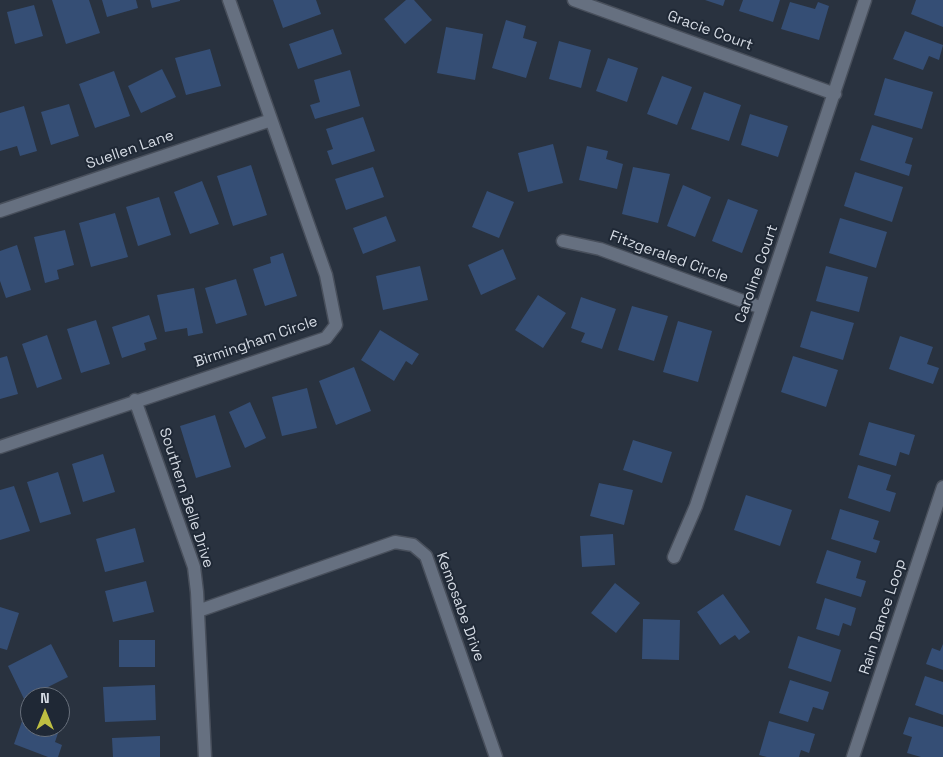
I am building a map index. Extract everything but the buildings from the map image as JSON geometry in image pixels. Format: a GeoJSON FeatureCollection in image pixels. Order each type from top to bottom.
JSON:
{"type":"FeatureCollection","features":[{"type":"Feature","properties":{"kind":"street","name":"Birmingham Circle"},"geometry":{"type":"LineString","coordinates":[[0,447],[135,400],[326,338],[336,326],[326,275],[229,0]]}},
{"type":"Feature","properties":{"kind":"street","name":"Gracie Court"},"geometry":{"type":"LineString","coordinates":[[574,0],[835,94]]}},
{"type":"Feature","properties":{"kind":"street","name":"Caroline Court"},"geometry":{"type":"LineString","coordinates":[[674,557],[696,506],[866,0]]}},
{"type":"Feature","properties":{"kind":"street","name":"Suellen Lane"},"geometry":{"type":"LineString","coordinates":[[0,211],[271,120]]}},
{"type":"Feature","properties":{"kind":"street","name":"Fitzgeraled Circle"},"geometry":{"type":"LineString","coordinates":[[563,241],[600,249],[762,308]]}},
{"type":"Feature","properties":{"kind":"street","name":"Southern Belle Drive"},"geometry":{"type":"LineString","coordinates":[[135,400],[194,566],[205,757]]}},
{"type":"Feature","properties":{"kind":"street","name":"Rain Dance Loop"},"geometry":{"type":"LineString","coordinates":[[854,757],[943,487]]}},
{"type":"Feature","properties":{"kind":"street","name":"Kemosabe Drive"},"geometry":{"type":"LineString","coordinates":[[198,611],[395,542],[413,546],[426,556],[496,757]]}}]}
